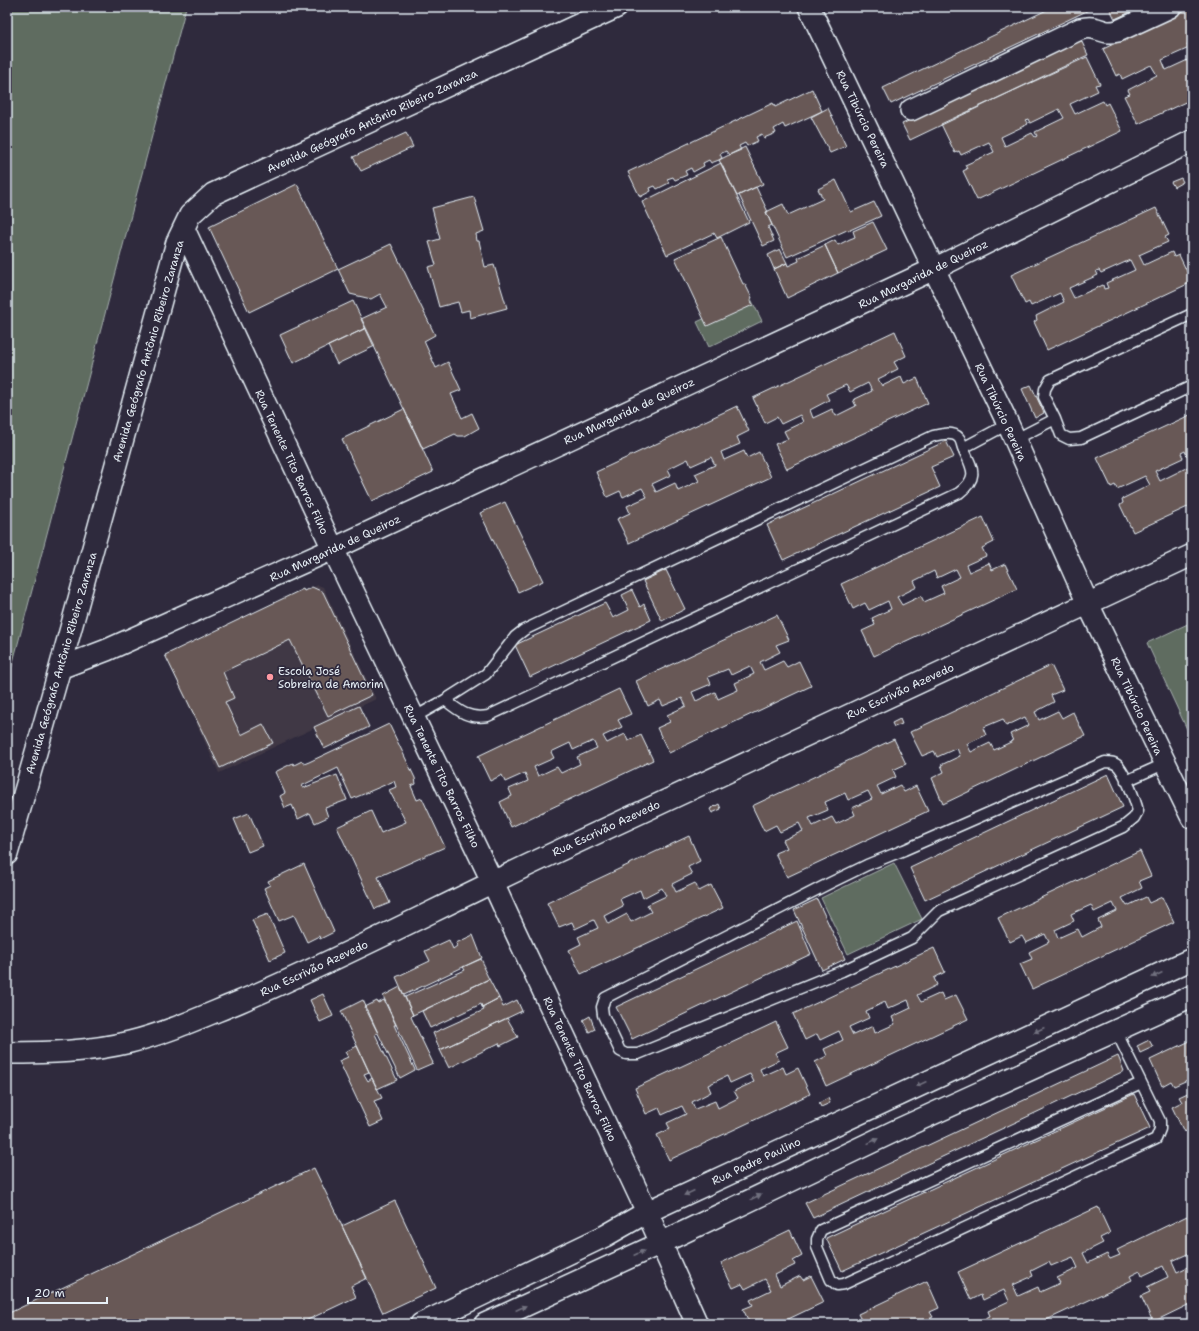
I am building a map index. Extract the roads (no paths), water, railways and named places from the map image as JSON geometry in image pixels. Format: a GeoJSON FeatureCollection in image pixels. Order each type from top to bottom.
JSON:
{"type":"FeatureCollection","features":[{"type":"Feature","properties":{"kind":"street","name":"Avenida Geógrafo Antônio Ribeiro Zaranza"},"geometry":{"type":"LineString","coordinates":[[7,854],[60,668],[177,242],[190,216],[213,194],[617,7]]}},
{"type":"Feature","properties":{"kind":"street","name":"Rua Tibúrcio Pereira"},"geometry":{"type":"LineString","coordinates":[[809,7],[1011,432],[1088,604],[1164,764],[1192,818]]}},
{"type":"Feature","properties":{"kind":"street"},"geometry":{"type":"LineString","coordinates":[[911,110],[1080,29],[1094,28],[1104,33],[1111,33],[1170,7]]}},
{"type":"Feature","properties":{"kind":"street","name":"Rua Margarida de Queiroz"},"geometry":{"type":"LineString","coordinates":[[60,668],[107,650],[333,550],[934,269],[1192,141]]}},
{"type":"Feature","properties":{"kind":"street","name":"Rua Tenente Tito Barros Filho"},"geometry":{"type":"LineString","coordinates":[[184,229],[333,550],[492,881],[648,1212],[697,1324]]}},
{"type":"Feature","properties":{"kind":"street","name":"Rua Escrivão Azevedo"},"geometry":{"type":"LineString","coordinates":[[7,1053],[50,1053],[130,1042],[167,1030],[304,974],[492,881],[1192,555]]}},
{"type":"Feature","properties":{"kind":"street","name":"Rua Padre Paulino"},"geometry":{"type":"LineString","coordinates":[[421,1324],[605,1236],[648,1212],[1192,959]]}},
{"type":"Feature","properties":{"kind":"street"},"geometry":{"type":"LineString","coordinates":[[485,1324],[661,1243],[895,1130],[1192,996]]}},
{"type":"Feature","properties":{"kind":"street"},"geometry":{"type":"LineString","coordinates":[[1093,1004],[1112,1033]]}},
{"type":"Feature","properties":{"kind":"lane"},"geometry":{"type":"LineString","coordinates":[[1192,314],[1050,380],[1045,389],[1044,397],[1061,435],[1069,439],[1080,438],[1192,386]]}},
{"type":"Feature","properties":{"kind":"lane"},"geometry":{"type":"LineString","coordinates":[[963,448],[1055,419]]}},
{"type":"Feature","properties":{"kind":"lane"},"geometry":{"type":"LineString","coordinates":[[414,718],[486,674],[515,637],[524,630],[933,436],[946,434],[954,435],[959,438],[972,468],[972,474],[971,482],[967,488],[959,493],[488,716],[477,718],[468,715],[456,709],[445,700]]}},
{"type":"Feature","properties":{"kind":"lane"},"geometry":{"type":"LineString","coordinates":[[1105,762],[1111,762],[1118,766],[1126,781],[1138,811],[1134,818],[1123,827],[939,911],[912,938],[842,971],[638,1054],[626,1054],[620,1050],[603,1015],[602,1007],[605,998],[830,883],[1105,762]]}},
{"type":"Feature","properties":{"kind":"lane"},"geometry":{"type":"LineString","coordinates":[[1126,781],[1164,764]]}},
{"type":"Feature","properties":{"kind":"lane"},"geometry":{"type":"LineString","coordinates":[[1112,1033],[1142,1083],[1160,1121],[1160,1129],[1156,1139],[844,1284],[837,1285],[831,1280],[817,1247],[817,1239],[821,1230],[1142,1083]]}},
{"type":"Feature","properties":{"kind":"place","name":"Escola José Sobreira de Amorim"},"geometry":{"type":"Point","coordinates":[270,677]}}]}
